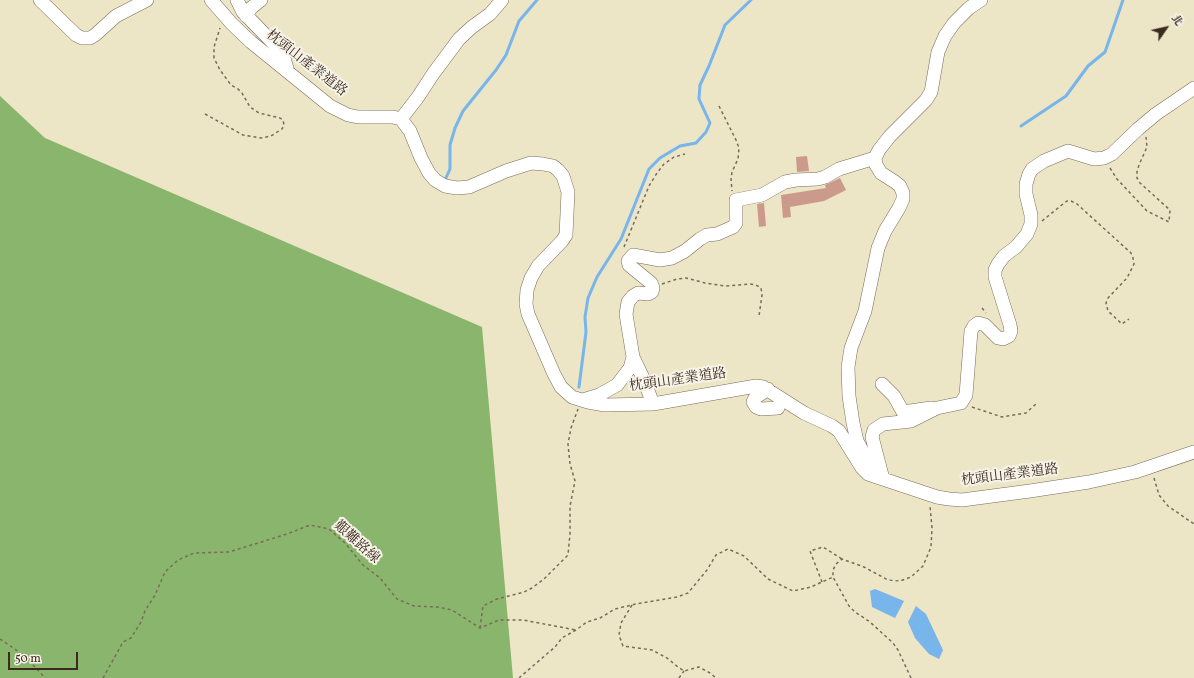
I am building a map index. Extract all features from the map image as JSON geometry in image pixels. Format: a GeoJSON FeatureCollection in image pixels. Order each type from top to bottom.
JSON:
{"type":"FeatureCollection","features":[{"type":"Feature","properties":{"kind":"street"},"geometry":{"type":"LineString","coordinates":[[40,0],[76,35],[82,38],[90,38],[116,16],[147,0]]}},
{"type":"Feature","properties":{"kind":"street","name":"枕頭山產業道路"},"geometry":{"type":"LineString","coordinates":[[211,0],[232,24],[251,42],[330,106],[358,117],[393,117],[401,119],[410,130],[421,158],[429,173],[434,180],[445,186],[457,188],[469,187],[506,171],[531,164],[552,166],[558,170],[563,176],[568,192],[566,235],[538,266],[531,278],[527,290],[526,304],[528,314],[554,374],[561,387],[572,397],[605,405],[653,404],[756,386],[768,389],[804,413],[832,426],[839,431],[862,468],[868,474],[937,497],[962,500],[1089,482],[1135,472],[1194,452]]}},
{"type":"Feature","properties":{"kind":"street"},"geometry":{"type":"LineString","coordinates":[[237,0],[242,12],[276,46],[284,58],[288,72]]}},
{"type":"Feature","properties":{"kind":"street"},"geometry":{"type":"LineString","coordinates":[[246,16],[261,0]]}},
{"type":"Feature","properties":{"kind":"street"},"geometry":{"type":"LineString","coordinates":[[401,119],[459,39],[490,14],[502,0]]}},
{"type":"Feature","properties":{"kind":"street"},"geometry":{"type":"LineString","coordinates":[[880,478],[867,461],[857,442],[849,396],[848,367],[851,348],[865,311],[878,248],[885,231],[903,199],[903,193],[900,186],[882,173],[876,165],[875,158],[879,150],[890,136],[926,100],[931,92],[938,52],[945,36],[954,23],[969,8],[981,0]]}},
{"type":"Feature","properties":{"kind":"street"},"geometry":{"type":"LineString","coordinates":[[880,478],[872,437],[874,430],[883,424],[912,421],[937,408],[960,403],[966,395],[971,331],[978,323],[982,323],[998,338],[1003,340],[1009,336],[1011,331],[1010,325],[995,277],[995,270],[1004,256],[1016,247],[1027,234],[1030,227],[1031,215],[1026,194],[1026,184],[1032,169],[1044,161],[1068,151],[1094,159],[1112,154],[1138,128],[1194,88]]}},
{"type":"Feature","properties":{"kind":"street"},"geometry":{"type":"LineString","coordinates":[[653,404],[633,357],[626,314],[628,302],[633,296],[638,293],[648,294],[652,292],[653,288],[651,283],[629,265],[629,259],[633,255],[660,260],[672,258],[685,251],[700,238],[707,235],[717,234],[733,227],[736,223],[736,200],[762,195],[785,182],[825,177],[840,169],[875,158]]}},
{"type":"Feature","properties":{"kind":"street"},"geometry":{"type":"LineString","coordinates":[[582,400],[599,395],[617,385],[630,368],[633,357]]}},
{"type":"Feature","properties":{"kind":"street"},"geometry":{"type":"LineString","coordinates":[[882,384],[894,396],[903,412],[929,407],[937,408]]}},
{"type":"Feature","properties":{"kind":"street"},"geometry":{"type":"LineString","coordinates":[[768,389],[755,398],[753,402],[756,407],[762,409],[778,408]]}},
{"type":"Feature","properties":{"kind":"path"},"geometry":{"type":"LineString","coordinates":[[205,114],[243,135],[261,138],[270,136],[282,129],[284,125],[283,120],[280,118],[259,113],[250,108],[242,93],[231,85],[220,70],[214,58],[214,46],[222,12]]}},
{"type":"Feature","properties":{"kind":"path"},"geometry":{"type":"LineString","coordinates":[[719,106],[739,148],[738,159],[732,172],[731,180],[732,190],[736,200]]}},
{"type":"Feature","properties":{"kind":"path"},"geometry":{"type":"LineString","coordinates":[[1107,156],[1111,169],[1117,179],[1147,211],[1169,222],[1170,210],[1140,183],[1137,178],[1137,172],[1147,147],[1145,135],[1138,128]]}},
{"type":"Feature","properties":{"kind":"path"},"geometry":{"type":"LineString","coordinates":[[629,259],[625,255],[624,247],[649,186],[664,164],[674,157],[685,154]]}},
{"type":"Feature","properties":{"kind":"path"},"geometry":{"type":"LineString","coordinates":[[1030,227],[1046,219],[1063,204],[1071,201],[1077,204],[1131,252],[1134,258],[1134,264],[1126,278],[1108,298],[1106,303],[1108,311],[1122,324],[1129,319]]}},
{"type":"Feature","properties":{"kind":"path"},"geometry":{"type":"LineString","coordinates":[[653,288],[677,279],[686,278],[725,286],[756,285],[761,288],[762,295],[759,316]]}},
{"type":"Feature","properties":{"kind":"path"},"geometry":{"type":"LineString","coordinates":[[480,628],[483,606],[497,599],[524,592],[532,588],[544,579],[568,555],[570,506],[575,481],[570,464],[568,444],[571,428],[582,400]]}},
{"type":"Feature","properties":{"kind":"path"},"geometry":{"type":"LineString","coordinates":[[960,403],[1002,417],[1026,413],[1036,404]]}},
{"type":"Feature","properties":{"kind":"path"},"geometry":{"type":"LineString","coordinates":[[1152,466],[1159,495],[1168,506],[1194,524]]}},
{"type":"Feature","properties":{"kind":"path"},"geometry":{"type":"LineString","coordinates":[[822,582],[810,551],[823,546],[842,559],[864,567],[888,580],[900,581],[911,577],[923,566],[931,546],[932,528],[928,494]]}},
{"type":"Feature","properties":{"kind":"path","name":"艱難路線"},"geometry":{"type":"LineString","coordinates":[[103,678],[123,642],[131,638],[141,622],[165,572],[178,560],[194,553],[229,552],[310,525],[329,529],[345,543],[363,565],[380,578],[397,598],[414,606],[438,607],[452,610],[480,628]]}},
{"type":"Feature","properties":{"kind":"path"},"geometry":{"type":"LineString","coordinates":[[519,678],[555,647],[562,638],[587,622],[600,618],[615,609],[677,597],[688,593],[708,570],[716,555],[728,549],[744,556],[768,579],[793,591],[811,587],[833,577]]}},
{"type":"Feature","properties":{"kind":"path"},"geometry":{"type":"LineString","coordinates":[[842,559],[836,564],[833,570],[833,577],[849,606],[870,622],[893,643],[898,650],[911,678]]}},
{"type":"Feature","properties":{"kind":"path"},"geometry":{"type":"LineString","coordinates":[[632,605],[621,623],[619,635],[623,646],[652,650],[667,658],[684,671]]}},
{"type":"Feature","properties":{"kind":"path"},"geometry":{"type":"LineString","coordinates":[[480,628],[499,620],[523,620],[576,630]]}},
{"type":"Feature","properties":{"kind":"path"},"geometry":{"type":"LineString","coordinates":[[0,639],[25,656],[46,678]]}},
{"type":"Feature","properties":{"kind":"path"},"geometry":{"type":"LineString","coordinates":[[679,678],[684,671],[699,667],[716,678]]}},
{"type":"Feature","properties":{"kind":"green space"},"geometry":{"type":"Polygon","coordinates":[[[0,96],[45,138],[482,327],[513,678],[0,678],[0,96]]]}},
{"type":"Feature","properties":{"kind":"water"},"geometry":{"type":"Polygon","coordinates":[[[875,589],[904,601],[895,618],[872,607],[870,591],[875,589]]]}},
{"type":"Feature","properties":{"kind":"water"},"geometry":{"type":"Polygon","coordinates":[[[916,606],[926,614],[943,650],[939,659],[929,654],[915,638],[908,622],[916,606]]]}},
{"type":"Feature","properties":{"kind":"building"},"geometry":{"type":"Polygon","coordinates":[[[807,156],[809,171],[797,172],[796,157],[807,156]]]}},
{"type":"Feature","properties":{"kind":"building"},"geometry":{"type":"Polygon","coordinates":[[[840,178],[846,190],[824,201],[790,207],[791,217],[783,218],[781,195],[826,188],[825,185],[840,178]]]}},
{"type":"Feature","properties":{"kind":"building"},"geometry":{"type":"Polygon","coordinates":[[[764,203],[766,226],[759,227],[757,204],[764,203]]]}},
{"type":"Feature","properties":{"kind":"waterway"},"geometry":{"type":"LineString","coordinates":[[445,180],[450,169],[450,145],[455,128],[463,111],[496,70],[506,55],[519,21],[537,0]]}},
{"type":"Feature","properties":{"kind":"waterway"},"geometry":{"type":"LineString","coordinates":[[579,387],[586,332],[585,317],[588,298],[597,277],[621,239],[649,169],[660,158],[680,146],[696,143],[706,132],[710,123],[699,99],[700,85],[725,25],[751,0]]}},
{"type":"Feature","properties":{"kind":"waterway"},"geometry":{"type":"LineString","coordinates":[[1021,126],[1066,96],[1088,66],[1105,52],[1123,0]]}}]}
